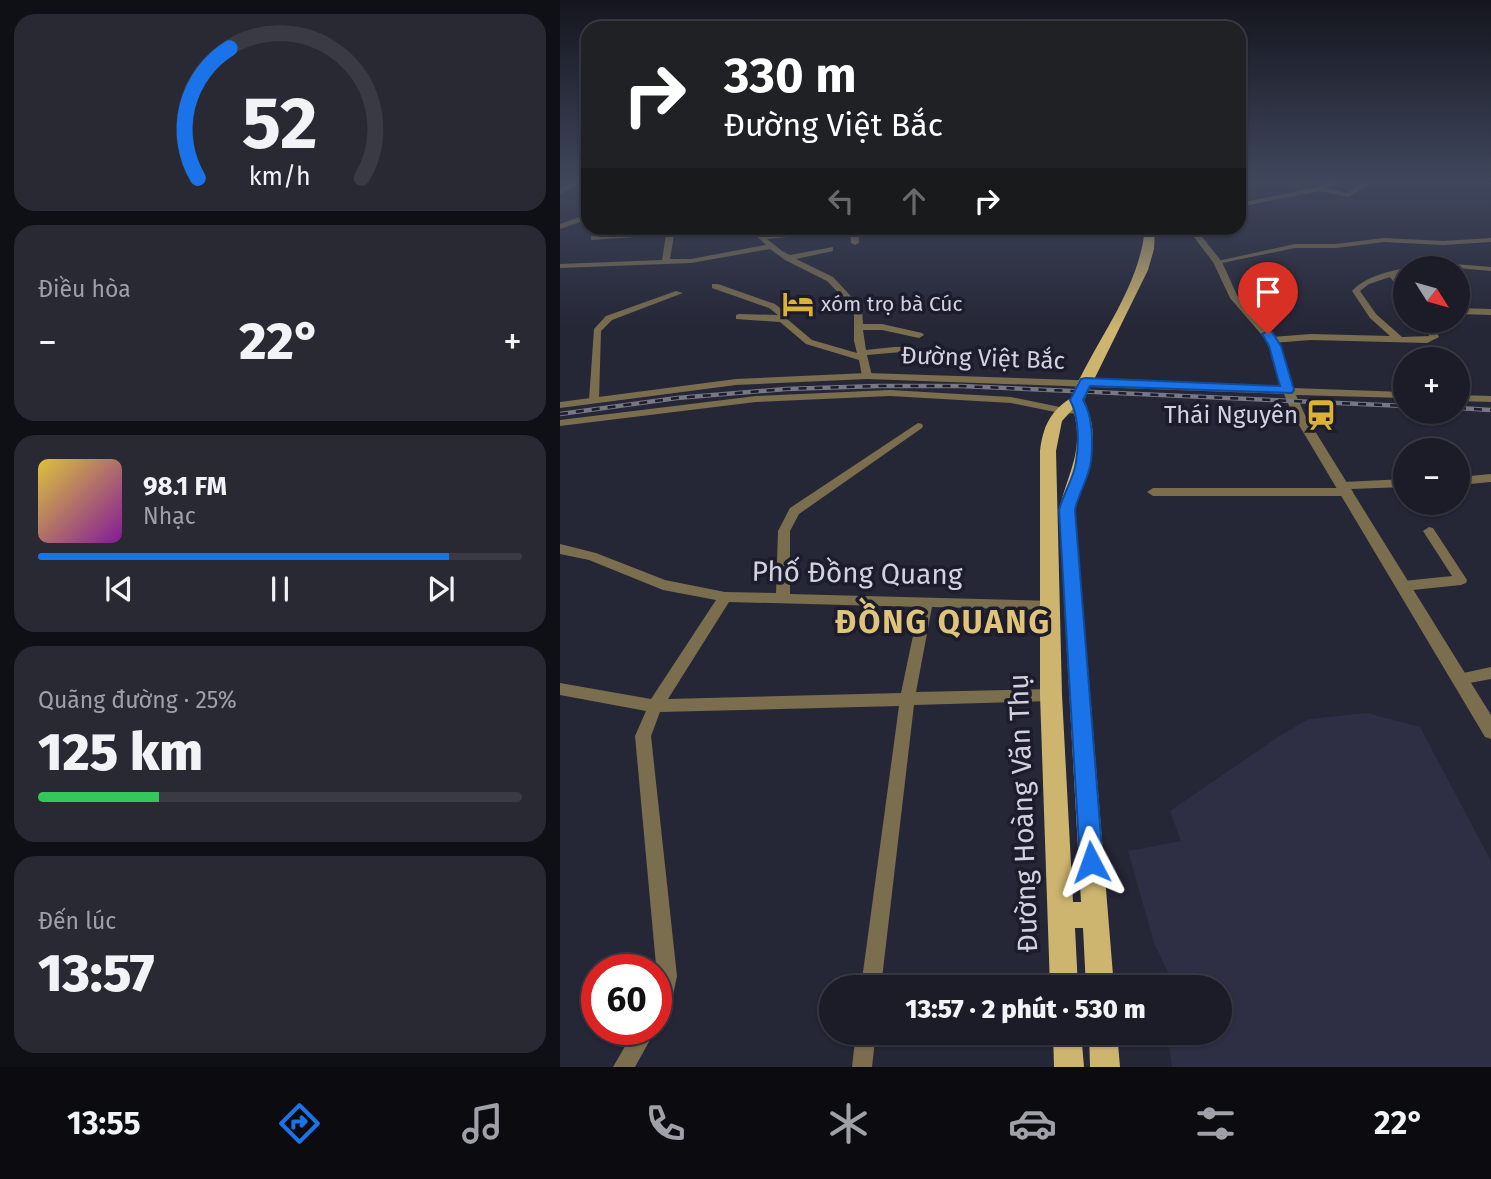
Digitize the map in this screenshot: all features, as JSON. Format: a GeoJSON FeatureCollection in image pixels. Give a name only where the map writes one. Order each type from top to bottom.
{"type":"FeatureCollection","features":[{"type":"Feature","properties":{"kind":"main road","name":"Đường Hoàng Văn Thụ"},"geometry":{"type":"LineString","coordinates":[[1063,975],[1051,695],[1048,451],[1050,434],[1077,399],[1137,280],[1149,235]]}},
{"type":"Feature","properties":{"kind":"main road"},"geometry":{"type":"LineString","coordinates":[[1077,399],[1084,463],[1070,493],[1067,510],[1099,975]]}},
{"type":"Feature","properties":{"kind":"main road"},"geometry":{"type":"LineString","coordinates":[[1060,916],[1095,914]]}},
{"type":"Feature","properties":{"kind":"main road"},"geometry":{"type":"LineString","coordinates":[[1068,1045],[1069,1067]]}},
{"type":"Feature","properties":{"kind":"main road"},"geometry":{"type":"LineString","coordinates":[[1104,1045],[1105,1067]]}},
{"type":"Feature","properties":{"kind":"street"},"geometry":{"type":"LineString","coordinates":[[594,238],[638,235]]}},
{"type":"Feature","properties":{"kind":"street"},"geometry":{"type":"LineString","coordinates":[[663,262],[666,261],[670,235]]}},
{"type":"Feature","properties":{"kind":"street"},"geometry":{"type":"LineString","coordinates":[[760,237],[783,235]]}},
{"type":"Feature","properties":{"kind":"street"},"geometry":{"type":"LineString","coordinates":[[855,235],[855,243]]}},
{"type":"Feature","properties":{"kind":"street"},"geometry":{"type":"LineString","coordinates":[[1196,235],[1217,262],[1233,296],[1272,340],[1287,390],[1299,415],[1491,730]]}},
{"type":"Feature","properties":{"kind":"street"},"geometry":{"type":"LineString","coordinates":[[760,237],[788,258],[830,279],[858,308],[862,356],[867,376]]}},
{"type":"Feature","properties":{"kind":"street"},"geometry":{"type":"LineString","coordinates":[[1217,262],[1295,246],[1336,247],[1384,240],[1443,243],[1491,240]]}},
{"type":"Feature","properties":{"kind":"street"},"geometry":{"type":"LineString","coordinates":[[560,266],[705,259],[770,247]]}},
{"type":"Feature","properties":{"kind":"street"},"geometry":{"type":"LineString","coordinates":[[788,258],[830,249]]}},
{"type":"Feature","properties":{"kind":"street"},"geometry":{"type":"LineString","coordinates":[[1470,267],[1491,269]]}},
{"type":"Feature","properties":{"kind":"street"},"geometry":{"type":"LineString","coordinates":[[1393,276],[1391,273],[1366,282],[1356,291],[1373,316],[1400,340]]}},
{"type":"Feature","properties":{"kind":"street"},"geometry":{"type":"LineString","coordinates":[[715,286],[772,306],[782,314],[782,319]]}},
{"type":"Feature","properties":{"kind":"street"},"geometry":{"type":"LineString","coordinates":[[594,400],[597,331],[606,321],[627,310],[679,292]]}},
{"type":"Feature","properties":{"kind":"street"},"geometry":{"type":"LineString","coordinates":[[1470,311],[1491,312]]}},
{"type":"Feature","properties":{"kind":"street"},"geometry":{"type":"LineString","coordinates":[[739,317],[782,319],[809,342],[862,356],[902,349],[930,354]]}},
{"type":"Feature","properties":{"kind":"street"},"geometry":{"type":"LineString","coordinates":[[860,327],[883,327],[919,335]]}},
{"type":"Feature","properties":{"kind":"street"},"geometry":{"type":"LineString","coordinates":[[1272,340],[1311,337],[1431,339],[1434,337],[1432,333]]}},
{"type":"Feature","properties":{"kind":"street","name":"Đường Việt Bắc"},"geometry":{"type":"LineString","coordinates":[[560,405],[736,382],[867,376],[1077,399],[1287,390],[1393,394]]}},
{"type":"Feature","properties":{"kind":"street"},"geometry":{"type":"LineString","coordinates":[[560,423],[756,399],[890,393],[1011,400],[1077,399]]}},
{"type":"Feature","properties":{"kind":"street"},"geometry":{"type":"LineString","coordinates":[[1470,398],[1491,399]]}},
{"type":"Feature","properties":{"kind":"street"},"geometry":{"type":"LineString","coordinates":[[783,599],[784,531],[794,511],[918,426]]}},
{"type":"Feature","properties":{"kind":"street"},"geometry":{"type":"LineString","coordinates":[[1470,480],[1491,478]]}},
{"type":"Feature","properties":{"kind":"street"},"geometry":{"type":"LineString","coordinates":[[1153,492],[1345,489],[1393,484]]}},
{"type":"Feature","properties":{"kind":"street"},"geometry":{"type":"LineString","coordinates":[[1404,586],[1461,580],[1429,531]]}},
{"type":"Feature","properties":{"kind":"street"},"geometry":{"type":"LineString","coordinates":[[560,549],[592,556],[663,585],[725,597]]}},
{"type":"Feature","properties":{"kind":"street","name":"Phố Đồng Quang"},"geometry":{"type":"LineString","coordinates":[[665,954],[643,736],[655,706],[725,597],[1049,605]]}},
{"type":"Feature","properties":{"kind":"street"},"geometry":{"type":"LineString","coordinates":[[873,975],[907,699],[926,603]]}},
{"type":"Feature","properties":{"kind":"street"},"geometry":{"type":"LineString","coordinates":[[1460,679],[1491,673]]}},
{"type":"Feature","properties":{"kind":"street"},"geometry":{"type":"LineString","coordinates":[[560,689],[655,706],[1051,695]]}},
{"type":"Feature","properties":{"kind":"street"},"geometry":{"type":"LineString","coordinates":[[623,1067],[636,1045]]}},
{"type":"Feature","properties":{"kind":"street"},"geometry":{"type":"LineString","coordinates":[[862,1067],[865,1045]]}},
{"type":"Feature","properties":{"kind":"shaded area"},"geometry":{"type":"Polygon","coordinates":[[[1367,713],[1420,727],[1491,861],[1491,1067],[1172,1067],[1169,1045],[1232,1045],[1232,975],[1169,975],[1154,943],[1128,851],[1181,841],[1170,811],[1281,735],[1309,719],[1367,713]]]}},
{"type":"Feature","properties":{"kind":"railway"},"geometry":{"type":"LineString","coordinates":[[560,414],[677,398],[786,389],[878,386],[960,386],[1393,405]]}},
{"type":"Feature","properties":{"kind":"railway"},"geometry":{"type":"LineString","coordinates":[[1470,409],[1491,410]]}},
{"type":"Feature","properties":{"kind":"place","name":"xóm trọ bà Cúc"},"geometry":{"type":"Point","coordinates":[798,304]}},
{"type":"Feature","properties":{"kind":"place","name":"Thái Nguyên"},"geometry":{"type":"Point","coordinates":[1321,415]}},
{"type":"Feature","properties":{"kind":"district","name":"ĐỒNG QUANG"},"geometry":{"type":"Point","coordinates":[943,622]}},
{"type":"Feature","properties":{"kind":"route"},"geometry":{"type":"LineString","coordinates":[[1091,862],[1067,510],[1070,493],[1084,463],[1083,411],[1077,400],[1086,382],[1287,390],[1275,346],[1268,334]]}}]}
